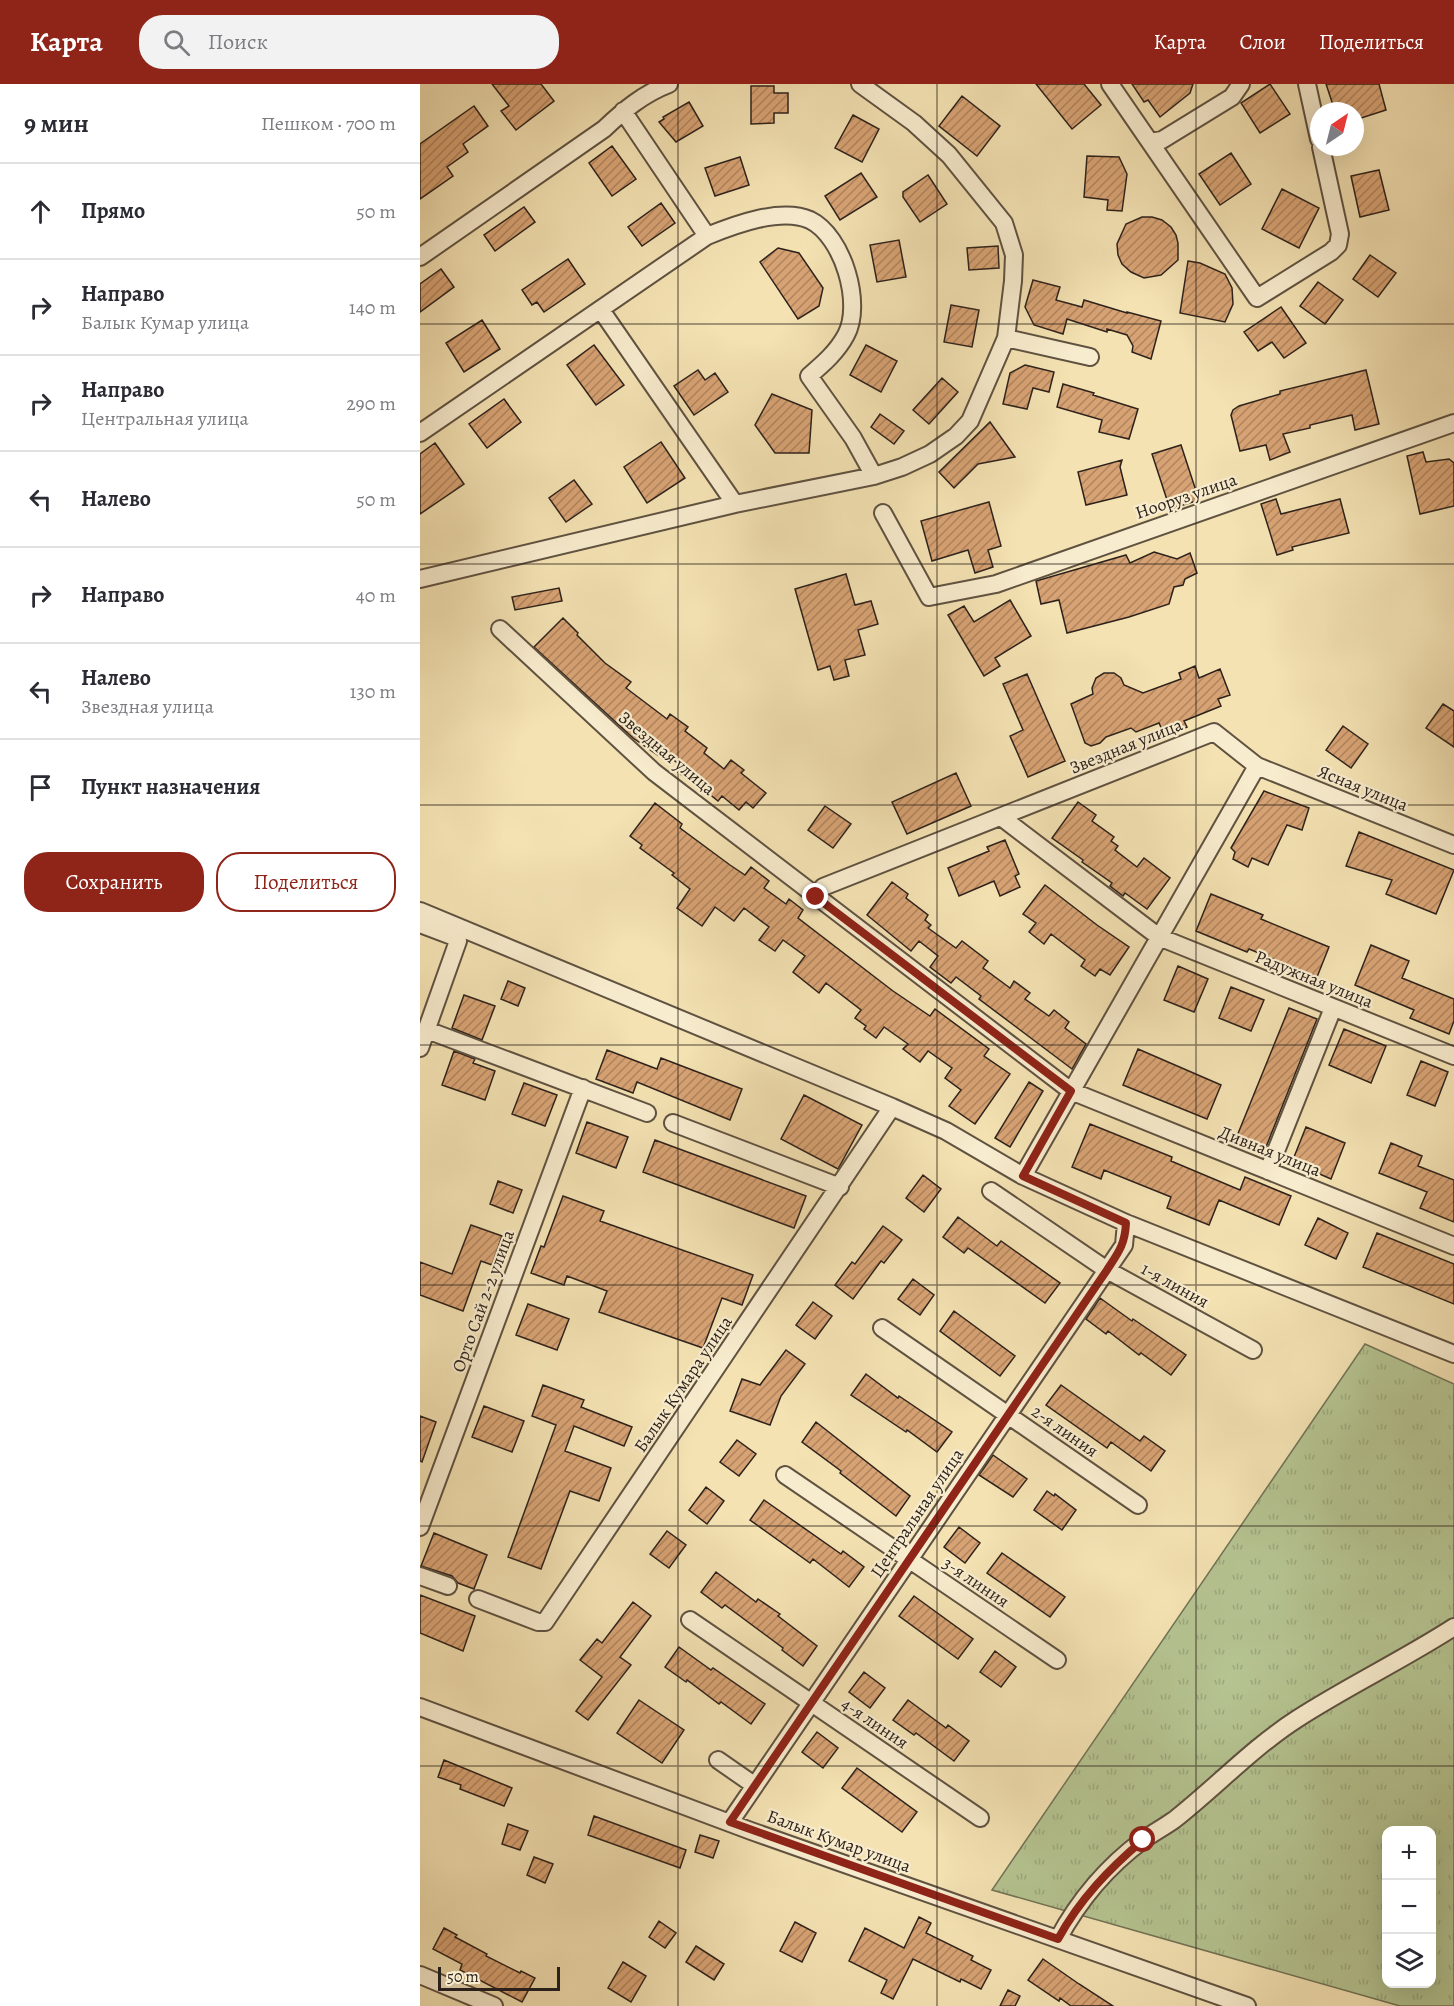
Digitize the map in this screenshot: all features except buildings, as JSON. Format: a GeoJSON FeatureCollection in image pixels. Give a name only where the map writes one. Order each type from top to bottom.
{"type":"FeatureCollection","features":[{"type":"Feature","properties":{"kind":"street"},"geometry":{"type":"LineString","coordinates":[[420,257],[604,129],[623,111],[649,92],[669,84]]}},
{"type":"Feature","properties":{"kind":"street"},"geometry":{"type":"LineString","coordinates":[[420,579],[735,504],[874,476],[930,454],[963,429],[978,406],[1006,338],[1014,255],[1004,223],[949,155],[888,102],[860,84]]}},
{"type":"Feature","properties":{"kind":"street"},"geometry":{"type":"LineString","coordinates":[[1110,84],[1257,298],[1331,252],[1338,244],[1340,234],[1323,156]]}},
{"type":"Feature","properties":{"kind":"street"},"geometry":{"type":"LineString","coordinates":[[1150,142],[1162,140],[1232,97],[1241,84]]}},
{"type":"Feature","properties":{"kind":"street"},"geometry":{"type":"LineString","coordinates":[[1307,84],[1311,102]]}},
{"type":"Feature","properties":{"kind":"street"},"geometry":{"type":"LineString","coordinates":[[623,111],[707,236]]}},
{"type":"Feature","properties":{"kind":"street"},"geometry":{"type":"LineString","coordinates":[[420,433],[707,236],[740,223],[792,216],[810,220],[823,230],[836,246],[851,287],[853,312],[847,334],[832,356],[809,376],[853,438],[874,476]]}},
{"type":"Feature","properties":{"kind":"street"},"geometry":{"type":"LineString","coordinates":[[601,310],[735,504]]}},
{"type":"Feature","properties":{"kind":"street"},"geometry":{"type":"LineString","coordinates":[[1006,338],[1090,357]]}},
{"type":"Feature","properties":{"kind":"street","name":"Нооруз улица"},"geometry":{"type":"LineString","coordinates":[[883,513],[929,597],[996,584],[1454,423]]}},
{"type":"Feature","properties":{"kind":"street","name":"Звездная улица"},"geometry":{"type":"LineString","coordinates":[[500,629],[654,772],[1071,1091]]}},
{"type":"Feature","properties":{"kind":"street","name":"Звездная улица"},"geometry":{"type":"LineString","coordinates":[[816,897],[823,887],[1214,732],[1257,766]]}},
{"type":"Feature","properties":{"kind":"street"},"geometry":{"type":"LineString","coordinates":[[1023,1176],[1257,766]]}},
{"type":"Feature","properties":{"kind":"street","name":"Ясная улица"},"geometry":{"type":"LineString","coordinates":[[1257,766],[1454,845]]}},
{"type":"Feature","properties":{"kind":"street"},"geometry":{"type":"LineString","coordinates":[[1001,817],[1159,937]]}},
{"type":"Feature","properties":{"kind":"street"},"geometry":{"type":"LineString","coordinates":[[420,911],[892,1107],[946,1131],[1023,1176],[1126,1223],[1454,1354]]}},
{"type":"Feature","properties":{"kind":"street"},"geometry":{"type":"LineString","coordinates":[[420,924],[457,938],[458,941],[420,1048]]}},
{"type":"Feature","properties":{"kind":"street","name":"Радужная улица"},"geometry":{"type":"LineString","coordinates":[[1159,937],[1454,1056]]}},
{"type":"Feature","properties":{"kind":"street"},"geometry":{"type":"LineString","coordinates":[[1268,1171],[1333,1008]]}},
{"type":"Feature","properties":{"kind":"street"},"geometry":{"type":"LineString","coordinates":[[427,1030],[647,1113]]}},
{"type":"Feature","properties":{"kind":"street","name":"Орто Сай 2-2 улица"},"geometry":{"type":"LineString","coordinates":[[420,1527],[583,1088]]}},
{"type":"Feature","properties":{"kind":"street","name":"Дивная улица"},"geometry":{"type":"LineString","coordinates":[[1071,1091],[1454,1246]]}},
{"type":"Feature","properties":{"kind":"street","name":"Балык Кумара улица"},"geometry":{"type":"LineString","coordinates":[[478,1599],[538,1623],[545,1622],[892,1107]]}},
{"type":"Feature","properties":{"kind":"street"},"geometry":{"type":"LineString","coordinates":[[672,1123],[840,1187]]}},
{"type":"Feature","properties":{"kind":"street","name":"1-я линия"},"geometry":{"type":"LineString","coordinates":[[991,1191],[1107,1270],[1253,1350]]}},
{"type":"Feature","properties":{"kind":"street","name":"Центральная улица"},"geometry":{"type":"LineString","coordinates":[[730,1822],[1124,1245],[1126,1223]]}},
{"type":"Feature","properties":{"kind":"street","name":"2-я линия"},"geometry":{"type":"LineString","coordinates":[[882,1328],[1138,1505]]}},
{"type":"Feature","properties":{"kind":"street","name":"3-я линия"},"geometry":{"type":"LineString","coordinates":[[785,1475],[1057,1660]]}},
{"type":"Feature","properties":{"kind":"street"},"geometry":{"type":"LineString","coordinates":[[420,1576],[448,1586]]}},
{"type":"Feature","properties":{"kind":"street","name":"4-я линия"},"geometry":{"type":"LineString","coordinates":[[690,1620],[980,1818]]}},
{"type":"Feature","properties":{"kind":"street"},"geometry":{"type":"LineString","coordinates":[[1058,1939],[1070,1918],[1105,1874],[1143,1840],[1173,1821],[1264,1742],[1328,1700],[1418,1651],[1454,1627]]}},
{"type":"Feature","properties":{"kind":"street","name":"Балык Кумар улица"},"geometry":{"type":"LineString","coordinates":[[420,1707],[730,1822],[1247,2006]]}},
{"type":"Feature","properties":{"kind":"street"},"geometry":{"type":"LineString","coordinates":[[718,1761],[754,1785]]}},
{"type":"Feature","properties":{"kind":"street"},"geometry":{"type":"LineString","coordinates":[[420,1975],[494,2006]]}},
{"type":"Feature","properties":{"kind":"green space"},"geometry":{"type":"Polygon","coordinates":[[[1365,1344],[1454,1384],[1454,2006],[1400,2006],[992,1890],[1365,1344]]]}},
{"type":"Feature","properties":{"kind":"route"},"geometry":{"type":"LineString","coordinates":[[816,897],[1071,1091],[1023,1176],[1126,1223],[1126,1233],[1124,1245],[730,1822],[1058,1939],[1086,1895],[1105,1874],[1143,1840]]}}]}
